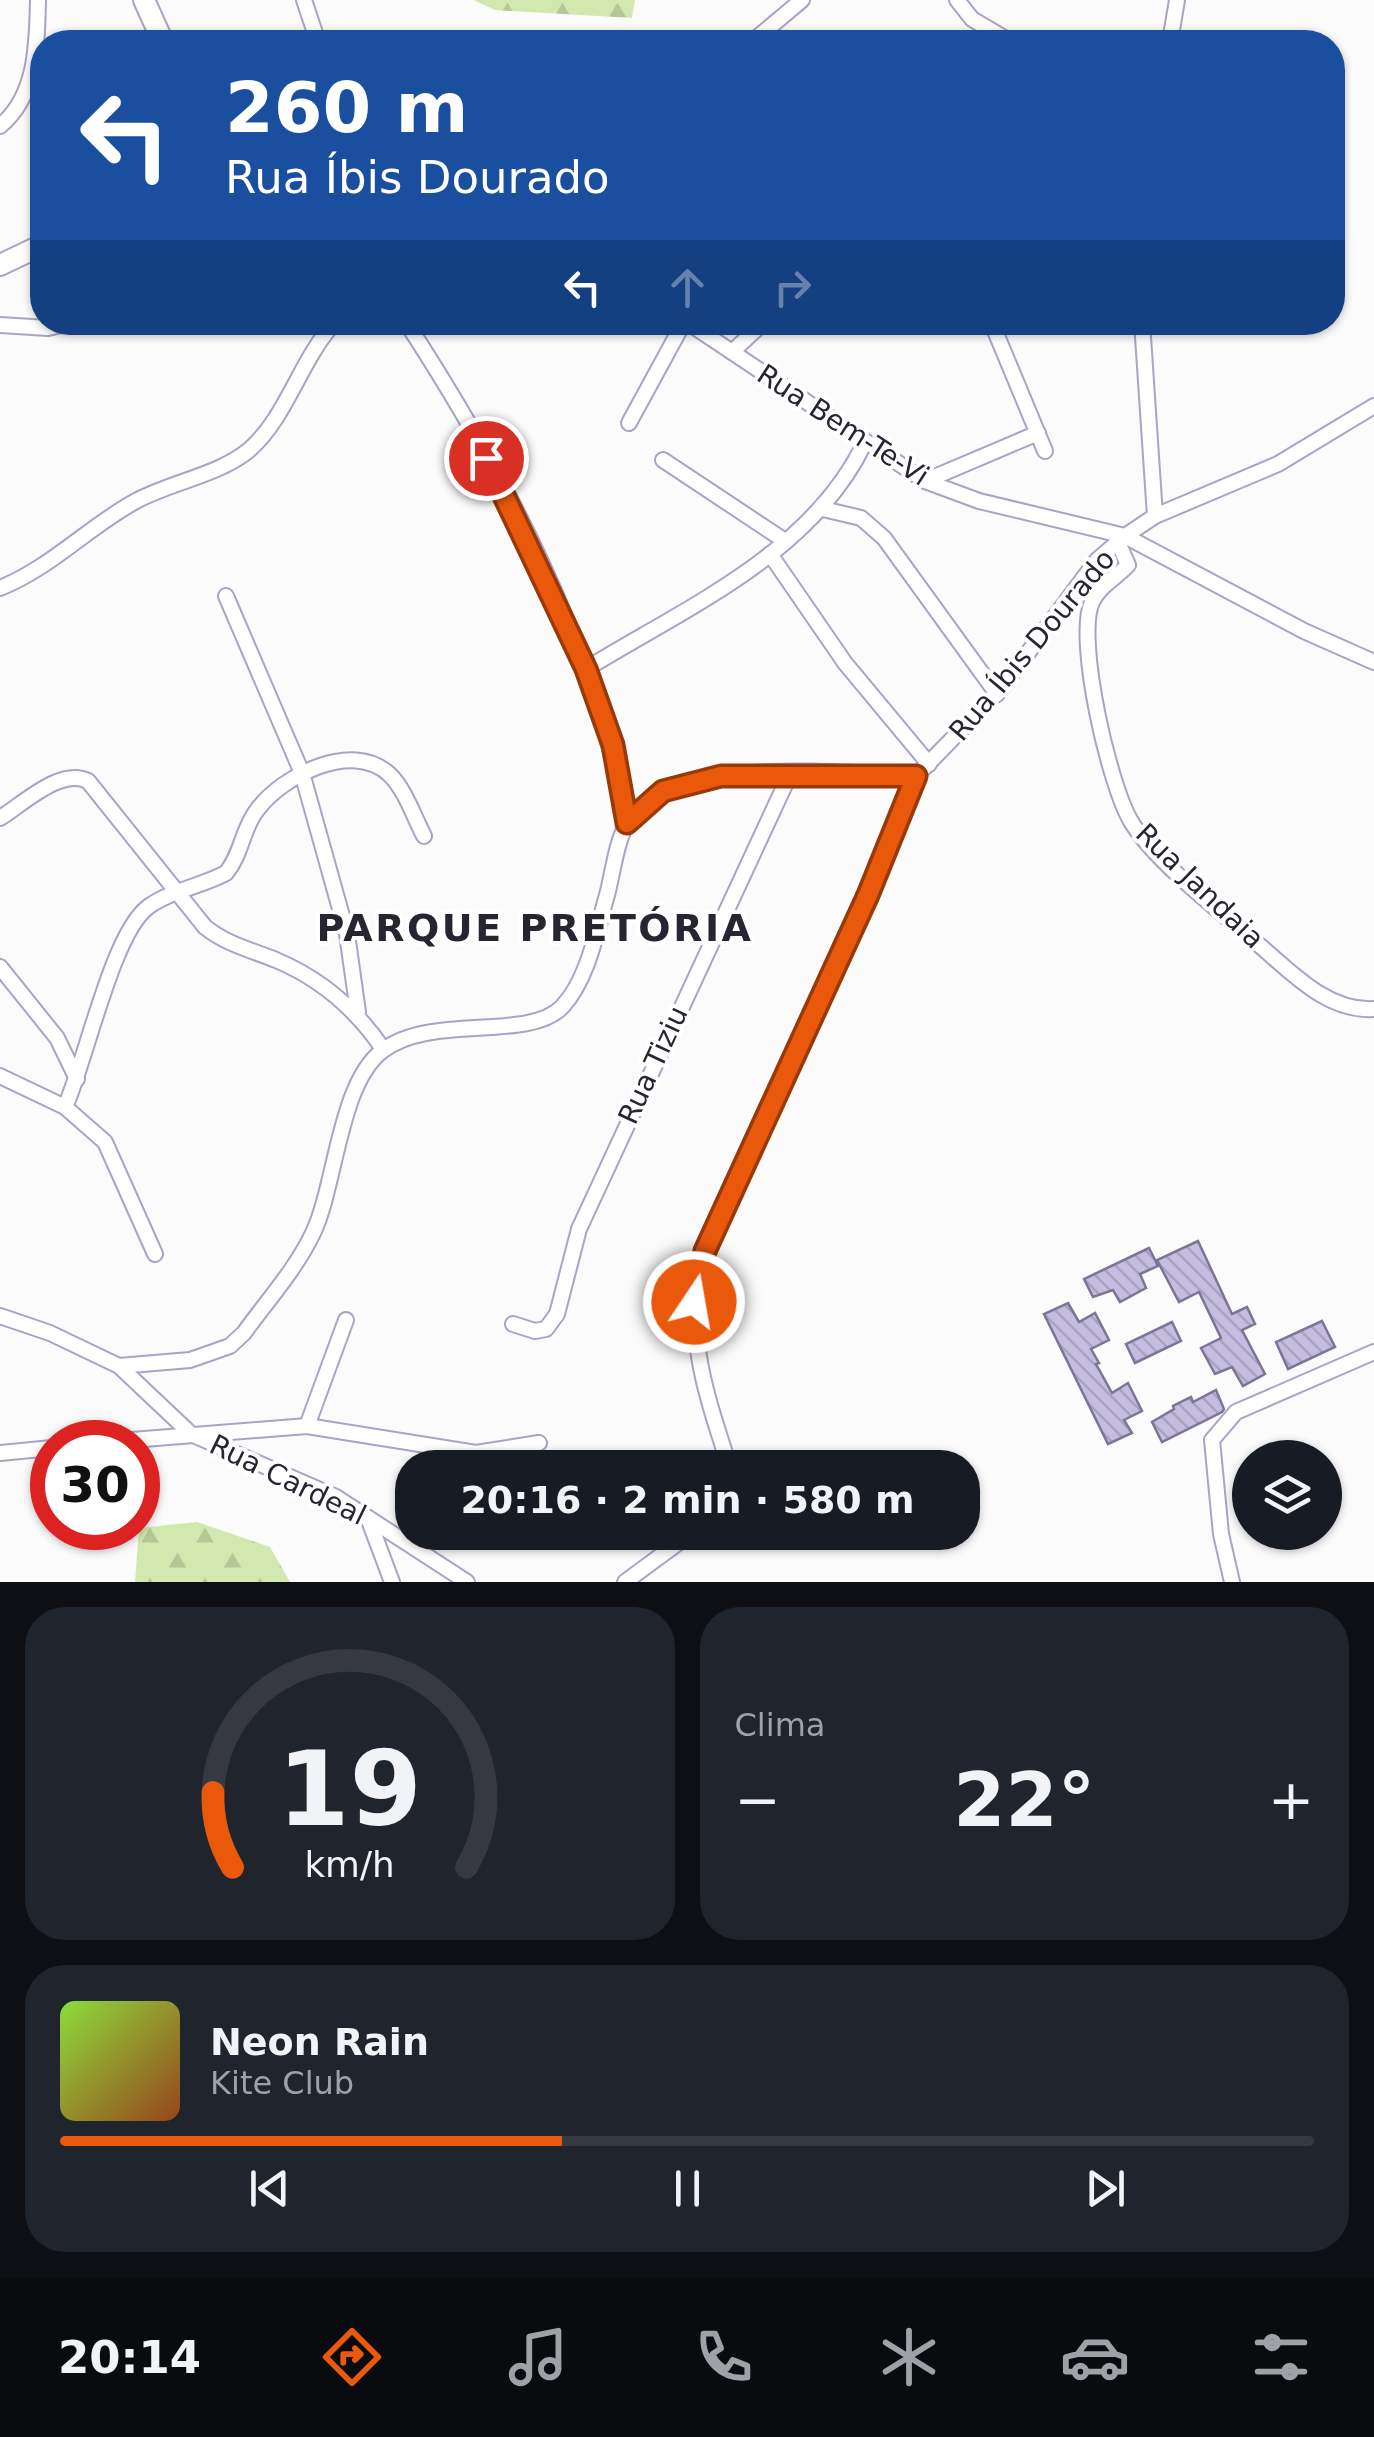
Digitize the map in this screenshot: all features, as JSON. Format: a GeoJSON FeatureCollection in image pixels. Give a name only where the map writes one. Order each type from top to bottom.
{"type":"FeatureCollection","features":[{"type":"Feature","properties":{"kind":"street"},"geometry":{"type":"LineString","coordinates":[[35,30],[38,0]]}},
{"type":"Feature","properties":{"kind":"street"},"geometry":{"type":"LineString","coordinates":[[144,0],[158,30]]}},
{"type":"Feature","properties":{"kind":"street"},"geometry":{"type":"LineString","coordinates":[[304,0],[314,30]]}},
{"type":"Feature","properties":{"kind":"street"},"geometry":{"type":"LineString","coordinates":[[766,30],[802,0]]}},
{"type":"Feature","properties":{"kind":"street"},"geometry":{"type":"LineString","coordinates":[[957,0],[972,19],[991,30]]}},
{"type":"Feature","properties":{"kind":"street"},"geometry":{"type":"LineString","coordinates":[[1172,30],[1177,0]]}},
{"type":"Feature","properties":{"kind":"street"},"geometry":{"type":"LineString","coordinates":[[0,126],[21,102],[30,80]]}},
{"type":"Feature","properties":{"kind":"street"},"geometry":{"type":"LineString","coordinates":[[0,264],[30,250]]}},
{"type":"Feature","properties":{"kind":"street"},"geometry":{"type":"LineString","coordinates":[[0,325],[30,327]]}},
{"type":"Feature","properties":{"kind":"street"},"geometry":{"type":"LineString","coordinates":[[0,588],[52,562],[132,503],[248,452],[266,432],[298,372],[325,335]]}},
{"type":"Feature","properties":{"kind":"street"},"geometry":{"type":"LineString","coordinates":[[0,1316],[118,1366],[190,1360],[230,1346],[244,1333],[313,1233],[358,1088],[383,1049],[426,1032],[533,1023],[563,1006],[592,946],[627,823],[613,745],[586,669],[471,428],[414,335]]}},
{"type":"Feature","properties":{"kind":"street"},"geometry":{"type":"LineString","coordinates":[[629,423],[678,335]]}},
{"type":"Feature","properties":{"kind":"street","name":"Rua Bem-Te-Vi"},"geometry":{"type":"LineString","coordinates":[[705,335],[925,481],[979,501],[1121,539],[1374,662]]}},
{"type":"Feature","properties":{"kind":"street"},"geometry":{"type":"LineString","coordinates":[[732,352],[750,335]]}},
{"type":"Feature","properties":{"kind":"street"},"geometry":{"type":"LineString","coordinates":[[997,335],[1046,452]]}},
{"type":"Feature","properties":{"kind":"street"},"geometry":{"type":"LineString","coordinates":[[1143,335],[1155,516]]}},
{"type":"Feature","properties":{"kind":"street","name":"Rua Íbis Dourado"},"geometry":{"type":"LineString","coordinates":[[916,776],[997,694],[1097,560],[1121,539],[1155,516],[1278,464],[1374,407]]}},
{"type":"Feature","properties":{"kind":"street"},"geometry":{"type":"LineString","coordinates":[[925,481],[1038,433]]}},
{"type":"Feature","properties":{"kind":"street"},"geometry":{"type":"LineString","coordinates":[[586,669],[770,554],[823,509],[843,484],[864,444]]}},
{"type":"Feature","properties":{"kind":"street"},"geometry":{"type":"LineString","coordinates":[[663,460],[785,541]]}},
{"type":"Feature","properties":{"kind":"street"},"geometry":{"type":"LineString","coordinates":[[823,509],[861,518],[884,538],[997,694]]}},
{"type":"Feature","properties":{"kind":"street","name":"Rua Jandaia"},"geometry":{"type":"LineString","coordinates":[[1121,539],[1128,564],[1092,602],[1085,633],[1108,752],[1132,825],[1233,922],[1321,996],[1347,1007],[1374,1009]]}},
{"type":"Feature","properties":{"kind":"street"},"geometry":{"type":"LineString","coordinates":[[770,554],[845,663],[929,764]]}},
{"type":"Feature","properties":{"kind":"street"},"geometry":{"type":"LineString","coordinates":[[226,596],[302,773],[346,934],[358,1012]]}},
{"type":"Feature","properties":{"kind":"street"},"geometry":{"type":"LineString","coordinates":[[65,1107],[78,1080],[128,932],[151,905],[226,873],[257,808],[302,773],[355,761],[380,769],[390,776],[424,836]]}},
{"type":"Feature","properties":{"kind":"street","name":"Rua Tiziu"},"geometry":{"type":"LineString","coordinates":[[513,1324],[535,1332],[546,1329],[557,1314],[579,1228],[790,774]]}},
{"type":"Feature","properties":{"kind":"street"},"geometry":{"type":"LineString","coordinates":[[0,818],[75,776],[88,781],[218,938],[291,967],[358,1012],[383,1049]]}},
{"type":"Feature","properties":{"kind":"street"},"geometry":{"type":"LineString","coordinates":[[627,823],[663,791],[721,776],[916,776],[868,895],[705,1251],[696,1281],[693,1334],[697,1366],[721,1450]]}},
{"type":"Feature","properties":{"kind":"street"},"geometry":{"type":"LineString","coordinates":[[0,967],[57,1038],[78,1080]]}},
{"type":"Feature","properties":{"kind":"street"},"geometry":{"type":"LineString","coordinates":[[0,1076],[65,1107],[105,1142],[155,1254]]}},
{"type":"Feature","properties":{"kind":"street"},"geometry":{"type":"LineString","coordinates":[[306,1426],[346,1320]]}},
{"type":"Feature","properties":{"kind":"street"},"geometry":{"type":"LineString","coordinates":[[1232,1582],[1221,1534],[1212,1440],[1236,1412],[1374,1352]]}},
{"type":"Feature","properties":{"kind":"street","name":"Rua Cardeal"},"geometry":{"type":"LineString","coordinates":[[118,1366],[190,1434],[322,1490],[468,1582]]}},
{"type":"Feature","properties":{"kind":"street"},"geometry":{"type":"LineString","coordinates":[[160,1437],[306,1426],[476,1453],[539,1444]]}},
{"type":"Feature","properties":{"kind":"street"},"geometry":{"type":"LineString","coordinates":[[0,1454],[30,1451]]}},
{"type":"Feature","properties":{"kind":"street"},"geometry":{"type":"LineString","coordinates":[[368,1517],[392,1582]]}},
{"type":"Feature","properties":{"kind":"street"},"geometry":{"type":"LineString","coordinates":[[625,1582],[668,1550]]}},
{"type":"Feature","properties":{"kind":"green space"},"geometry":{"type":"Polygon","coordinates":[[[474,0],[635,0],[632,18],[495,10],[474,0]]]}},
{"type":"Feature","properties":{"kind":"green space"},"geometry":{"type":"Polygon","coordinates":[[[197,1522],[270,1547],[290,1582],[135,1582],[137,1550],[160,1550],[160,1526],[197,1522]]]}},
{"type":"Feature","properties":{"kind":"building"},"geometry":{"type":"Polygon","coordinates":[[[1198,1241],[1232,1314],[1247,1307],[1255,1324],[1242,1330],[1265,1374],[1243,1386],[1232,1367],[1215,1374],[1201,1348],[1221,1338],[1199,1292],[1179,1302],[1157,1260],[1198,1241]]]}},
{"type":"Feature","properties":{"kind":"building"},"geometry":{"type":"Polygon","coordinates":[[[1149,1248],[1158,1266],[1140,1274],[1146,1288],[1120,1302],[1113,1290],[1093,1297],[1084,1279],[1149,1248]]]}},
{"type":"Feature","properties":{"kind":"building"},"geometry":{"type":"Polygon","coordinates":[[[1068,1303],[1079,1322],[1095,1313],[1109,1340],[1091,1349],[1099,1363],[1096,1364],[1112,1393],[1128,1383],[1142,1411],[1124,1420],[1132,1433],[1108,1444],[1044,1314],[1068,1303]]]}},
{"type":"Feature","properties":{"kind":"building"},"geometry":{"type":"Polygon","coordinates":[[[1322,1321],[1335,1347],[1288,1369],[1276,1342],[1322,1321]]]}},
{"type":"Feature","properties":{"kind":"building"},"geometry":{"type":"Polygon","coordinates":[[[1172,1322],[1181,1341],[1135,1363],[1126,1344],[1172,1322]]]}},
{"type":"Feature","properties":{"kind":"building"},"geometry":{"type":"Polygon","coordinates":[[[1216,1390],[1222,1412],[1162,1442],[1152,1422],[1191,1397],[1193,1402],[1216,1390]]]}},
{"type":"Feature","properties":{"kind":"district","name":"PARQUE PRETÓRIA"},"geometry":{"type":"Point","coordinates":[535,928]}},
{"type":"Feature","properties":{"kind":"route"},"geometry":{"type":"LineString","coordinates":[[486,458],[586,669],[613,745],[627,823],[663,791],[721,776],[916,776],[868,895],[705,1251],[694,1302]]}}]}
